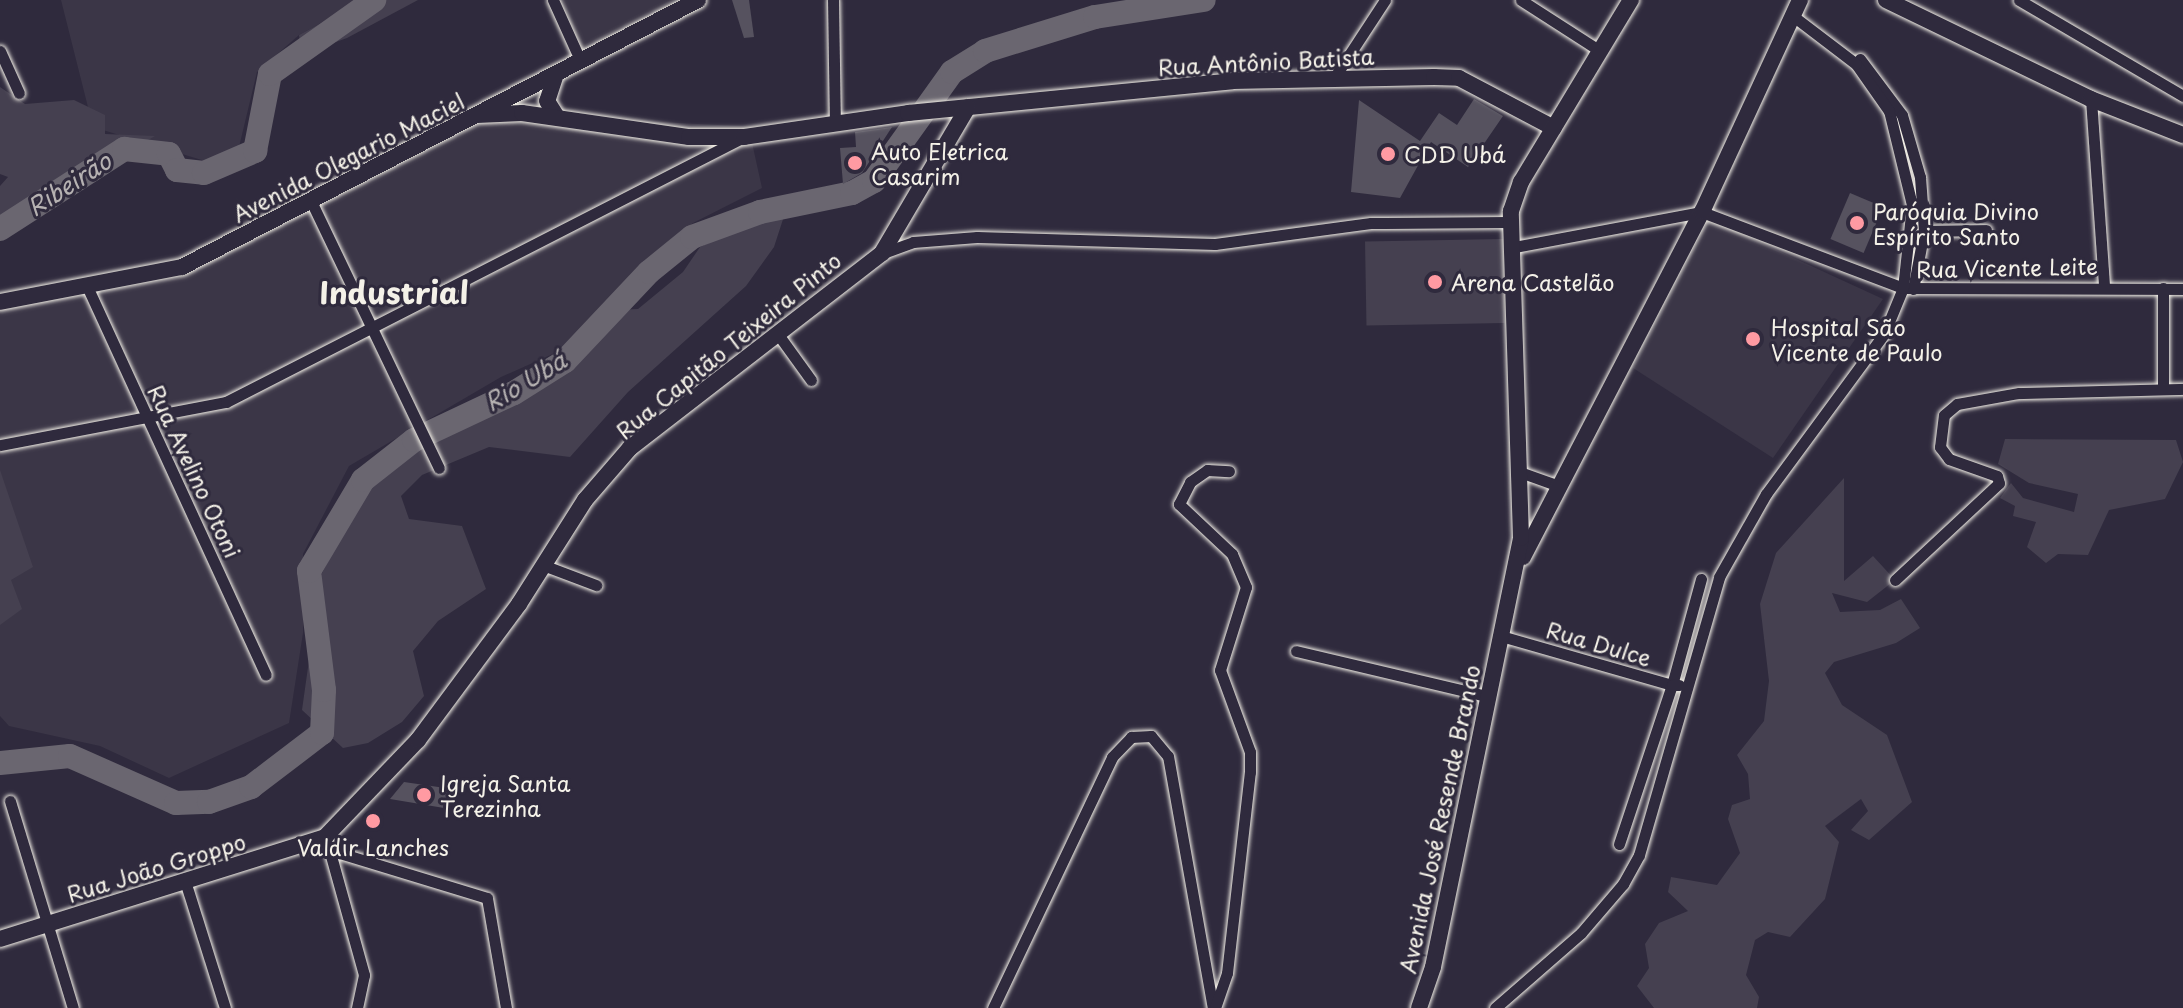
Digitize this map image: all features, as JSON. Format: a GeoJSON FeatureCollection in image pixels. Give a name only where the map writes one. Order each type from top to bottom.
{"type":"FeatureCollection","features":[{"type":"Feature","properties":{"kind":"main road","name":"Avenida Olegario Maciel"},"geometry":{"type":"LineString","coordinates":[[0,302],[182,267],[698,0]]}},
{"type":"Feature","properties":{"kind":"main road"},"geometry":{"type":"LineString","coordinates":[[1512,579],[1521,538],[1509,222],[1521,182],[1631,0]]}},
{"type":"Feature","properties":{"kind":"main road"},"geometry":{"type":"LineString","coordinates":[[1886,0],[2091,99],[2183,135]]}},
{"type":"Feature","properties":{"kind":"main road"},"geometry":{"type":"LineString","coordinates":[[1512,579],[1702,212],[1794,5]]}},
{"type":"Feature","properties":{"kind":"main road"},"geometry":{"type":"LineString","coordinates":[[556,74],[547,101],[557,117]]}},
{"type":"Feature","properties":{"kind":"main road","name":"Rua Antônio Batista"},"geometry":{"type":"LineString","coordinates":[[477,115],[557,117],[689,137],[744,137],[968,107],[1334,78],[1459,78],[1554,128]]}},
{"type":"Feature","properties":{"kind":"main road","name":"Rua Capitão Teixeira Pinto"},"geometry":{"type":"LineString","coordinates":[[327,844],[418,740],[543,565],[585,500],[630,448],[882,253],[968,107]]}},
{"type":"Feature","properties":{"kind":"main road","name":"Avenida José Resende Brando"},"geometry":{"type":"LineString","coordinates":[[1419,1008],[1512,579]]}},
{"type":"Feature","properties":{"kind":"main road","name":"Rua João Groppo"},"geometry":{"type":"LineString","coordinates":[[0,939],[185,881],[327,844]]}},
{"type":"Feature","properties":{"kind":"street"},"geometry":{"type":"LineString","coordinates":[[553,0],[581,62]]}},
{"type":"Feature","properties":{"kind":"street"},"geometry":{"type":"LineString","coordinates":[[833,0],[835,124]]}},
{"type":"Feature","properties":{"kind":"street"},"geometry":{"type":"LineString","coordinates":[[1334,78],[1385,0]]}},
{"type":"Feature","properties":{"kind":"street"},"geometry":{"type":"LineString","coordinates":[[1521,0],[1600,51]]}},
{"type":"Feature","properties":{"kind":"street"},"geometry":{"type":"LineString","coordinates":[[2019,0],[2183,96]]}},
{"type":"Feature","properties":{"kind":"street"},"geometry":{"type":"LineString","coordinates":[[1794,5],[1816,32],[1856,64],[1889,111],[1912,205],[1908,289]]}},
{"type":"Feature","properties":{"kind":"street"},"geometry":{"type":"LineString","coordinates":[[1619,844],[1719,577],[1743,532],[1884,334],[1908,289],[1924,231],[1920,177],[1902,115],[1855,54],[1816,32]]}},
{"type":"Feature","properties":{"kind":"street"},"geometry":{"type":"LineString","coordinates":[[0,51],[19,93]]}},
{"type":"Feature","properties":{"kind":"street"},"geometry":{"type":"LineString","coordinates":[[2091,99],[2104,286]]}},
{"type":"Feature","properties":{"kind":"street"},"geometry":{"type":"LineString","coordinates":[[689,137],[700,146],[694,163]]}},
{"type":"Feature","properties":{"kind":"street"},"geometry":{"type":"LineString","coordinates":[[0,445],[226,402],[744,137]]}},
{"type":"Feature","properties":{"kind":"street"},"geometry":{"type":"LineString","coordinates":[[311,201],[422,423],[439,468]]}},
{"type":"Feature","properties":{"kind":"street"},"geometry":{"type":"LineString","coordinates":[[1508,248],[1702,212]]}},
{"type":"Feature","properties":{"kind":"street","name":"Rua Vicente Leite"},"geometry":{"type":"LineString","coordinates":[[1702,212],[1908,289],[2104,286],[2183,289]]}},
{"type":"Feature","properties":{"kind":"street"},"geometry":{"type":"LineString","coordinates":[[882,253],[913,242],[977,237],[1215,244],[1371,223],[1509,222]]}},
{"type":"Feature","properties":{"kind":"street"},"geometry":{"type":"LineString","coordinates":[[1924,231],[1986,230]]}},
{"type":"Feature","properties":{"kind":"street","name":"Rua Avelino Otoni"},"geometry":{"type":"LineString","coordinates":[[86,284],[266,675]]}},
{"type":"Feature","properties":{"kind":"street"},"geometry":{"type":"LineString","coordinates":[[2163,288],[2163,388]]}},
{"type":"Feature","properties":{"kind":"street"},"geometry":{"type":"LineString","coordinates":[[777,333],[811,380]]}},
{"type":"Feature","properties":{"kind":"street"},"geometry":{"type":"LineString","coordinates":[[1895,580],[1999,483],[1997,476],[1949,459],[1940,447],[1944,415],[1957,404],[2019,393],[2183,389]]}},
{"type":"Feature","properties":{"kind":"street"},"geometry":{"type":"LineString","coordinates":[[1214,1008],[1227,973],[1250,772],[1250,752],[1220,670],[1246,587],[1232,554],[1179,504],[1190,482],[1207,470],[1229,471]]}},
{"type":"Feature","properties":{"kind":"street"},"geometry":{"type":"LineString","coordinates":[[1517,471],[1559,486]]}},
{"type":"Feature","properties":{"kind":"street"},"geometry":{"type":"LineString","coordinates":[[543,565],[596,585]]}},
{"type":"Feature","properties":{"kind":"street","name":"Rua Dulce"},"geometry":{"type":"LineString","coordinates":[[1500,638],[1678,685],[1701,579]]}},
{"type":"Feature","properties":{"kind":"street"},"geometry":{"type":"LineString","coordinates":[[1296,651],[1487,696]]}},
{"type":"Feature","properties":{"kind":"street"},"geometry":{"type":"LineString","coordinates":[[1495,1008],[1581,933],[1623,884],[1661,780],[1678,685]]}},
{"type":"Feature","properties":{"kind":"street"},"geometry":{"type":"LineString","coordinates":[[993,1008],[1112,757],[1131,737],[1151,736],[1168,756],[1214,1008]]}},
{"type":"Feature","properties":{"kind":"street"},"geometry":{"type":"LineString","coordinates":[[10,801],[73,1008]]}},
{"type":"Feature","properties":{"kind":"street"},"geometry":{"type":"LineString","coordinates":[[327,844],[364,975],[357,1008]]}},
{"type":"Feature","properties":{"kind":"street"},"geometry":{"type":"LineString","coordinates":[[327,844],[487,898],[506,1008]]}},
{"type":"Feature","properties":{"kind":"street"},"geometry":{"type":"LineString","coordinates":[[185,881],[225,1008]]}},
{"type":"Feature","properties":{"kind":"shaded area"},"geometry":{"type":"Polygon","coordinates":[[[61,0],[364,0],[299,35],[257,72],[239,147],[205,161],[93,127],[61,0]]]}},
{"type":"Feature","properties":{"kind":"shaded area"},"geometry":{"type":"Polygon","coordinates":[[[364,0],[418,0],[347,38],[308,52],[301,48],[299,35],[364,0]]]}},
{"type":"Feature","properties":{"kind":"shaded area"},"geometry":{"type":"Polygon","coordinates":[[[563,0],[675,0],[579,49],[563,0]]]}},
{"type":"Feature","properties":{"kind":"shaded area"},"geometry":{"type":"Polygon","coordinates":[[[0,87],[25,104],[74,100],[105,115],[105,134],[155,136],[0,226],[0,186],[8,177],[0,174],[0,87]]]}},
{"type":"Feature","properties":{"kind":"shaded area"},"geometry":{"type":"Polygon","coordinates":[[[557,117],[759,127],[751,138],[762,188],[693,223],[564,349],[501,377],[349,466],[303,554],[303,633],[289,723],[169,778],[100,746],[9,726],[0,716],[0,309],[179,278],[484,122],[557,117]]]}},
{"type":"Feature","properties":{"kind":"shaded area"},"geometry":{"type":"Polygon","coordinates":[[[787,207],[774,247],[746,286],[628,392],[570,457],[489,447],[422,475],[401,496],[409,519],[462,526],[486,589],[438,621],[413,651],[424,696],[402,722],[368,743],[343,748],[302,710],[321,575],[365,492],[415,451],[572,369],[616,310],[638,309],[683,272],[700,247],[787,207]]]}},
{"type":"Feature","properties":{"kind":"shaded area","name":"Hospital São Vicente de Paulo"},"geometry":{"type":"Polygon","coordinates":[[[1709,219],[1883,299],[1773,458],[1633,368],[1709,219]]]}},
{"type":"Feature","properties":{"kind":"shaded area","name":"Arena Castelão"},"geometry":{"type":"Polygon","coordinates":[[[1503,239],[1504,323],[1366,325],[1365,241],[1503,239]]]}},
{"type":"Feature","properties":{"kind":"shaded area"},"geometry":{"type":"Polygon","coordinates":[[[2005,439],[2176,440],[2183,462],[2165,499],[2109,510],[2088,555],[2058,554],[2046,563],[2027,547],[2036,522],[2013,516],[2015,506],[2000,498],[2011,483],[2023,498],[2074,512],[2078,494],[2029,483],[1998,464],[2005,439]]]}},
{"type":"Feature","properties":{"kind":"shaded area"},"geometry":{"type":"Polygon","coordinates":[[[0,470],[33,567],[11,580],[22,609],[0,625],[0,470]]]}},
{"type":"Feature","properties":{"kind":"shaded area"},"geometry":{"type":"Polygon","coordinates":[[[1844,478],[1844,581],[1873,556],[1895,580],[1867,602],[1832,593],[1840,612],[1880,610],[1901,599],[1920,628],[1896,643],[1834,662],[1825,673],[1842,705],[1887,735],[1912,802],[1869,840],[1851,830],[1868,811],[1861,799],[1825,826],[1839,842],[1825,899],[1790,937],[1768,932],[1755,940],[1746,975],[1759,997],[1757,1008],[1654,1008],[1637,986],[1649,968],[1645,944],[1659,923],[1688,911],[1668,892],[1671,877],[1717,885],[1740,853],[1728,819],[1732,805],[1750,799],[1748,774],[1737,755],[1764,721],[1769,681],[1760,604],[1776,553],[1844,478]]]}},
{"type":"Feature","properties":{"kind":"building"},"geometry":{"type":"Polygon","coordinates":[[[732,0],[749,0],[754,37],[744,38],[732,0]]]}},
{"type":"Feature","properties":{"kind":"building","name":"CDD Ubá"},"geometry":{"type":"Polygon","coordinates":[[[1474,99],[1503,116],[1468,167],[1431,142],[1400,198],[1351,192],[1359,100],[1420,141],[1439,113],[1457,125],[1474,99]]]}},
{"type":"Feature","properties":{"kind":"building","name":"Auto Eletrica Casarim"},"geometry":{"type":"Polygon","coordinates":[[[892,127],[862,173],[843,184],[840,148],[856,147],[855,132],[892,127]]]}},
{"type":"Feature","properties":{"kind":"building","name":"Paróquia Divino Espírito Santo"},"geometry":{"type":"Polygon","coordinates":[[[1850,193],[1883,207],[1864,253],[1830,239],[1850,193]]]}},
{"type":"Feature","properties":{"kind":"building","name":"Igreja Santa Terezinha"},"geometry":{"type":"Polygon","coordinates":[[[404,782],[459,790],[444,808],[390,799],[404,782]]]}},
{"type":"Feature","properties":{"kind":"waterway","name":"Ribeirão"},"geometry":{"type":"LineString","coordinates":[[0,229],[124,149],[169,154],[177,170],[204,173],[255,151],[270,74],[374,0]]}},
{"type":"Feature","properties":{"kind":"waterway","name":"Rio Ubá"},"geometry":{"type":"LineString","coordinates":[[0,763],[70,756],[176,803],[209,802],[251,787],[322,733],[324,690],[309,571],[363,480],[414,440],[514,393],[565,361],[649,272],[692,237],[760,212],[852,193],[874,181],[952,72],[985,51],[1095,17],[1204,0]]}},
{"type":"Feature","properties":{"kind":"place","name":"CDD Ubá"},"geometry":{"type":"Point","coordinates":[1388,154]}},
{"type":"Feature","properties":{"kind":"place","name":"Auto Eletrica Casarim"},"geometry":{"type":"Point","coordinates":[855,163]}},
{"type":"Feature","properties":{"kind":"place","name":"Paróquia Divino Espírito Santo"},"geometry":{"type":"Point","coordinates":[1857,223]}},
{"type":"Feature","properties":{"kind":"place","name":"Arena Castelão"},"geometry":{"type":"Point","coordinates":[1435,282]}},
{"type":"Feature","properties":{"kind":"place","name":"Hospital São Vicente de Paulo"},"geometry":{"type":"Point","coordinates":[1753,339]}},
{"type":"Feature","properties":{"kind":"place","name":"Igreja Santa Terezinha"},"geometry":{"type":"Point","coordinates":[424,795]}},
{"type":"Feature","properties":{"kind":"place","name":"Valdir Lanches"},"geometry":{"type":"Point","coordinates":[373,821]}},
{"type":"Feature","properties":{"kind":"district","name":"Industrial"},"geometry":{"type":"Point","coordinates":[394,292]}}]}
